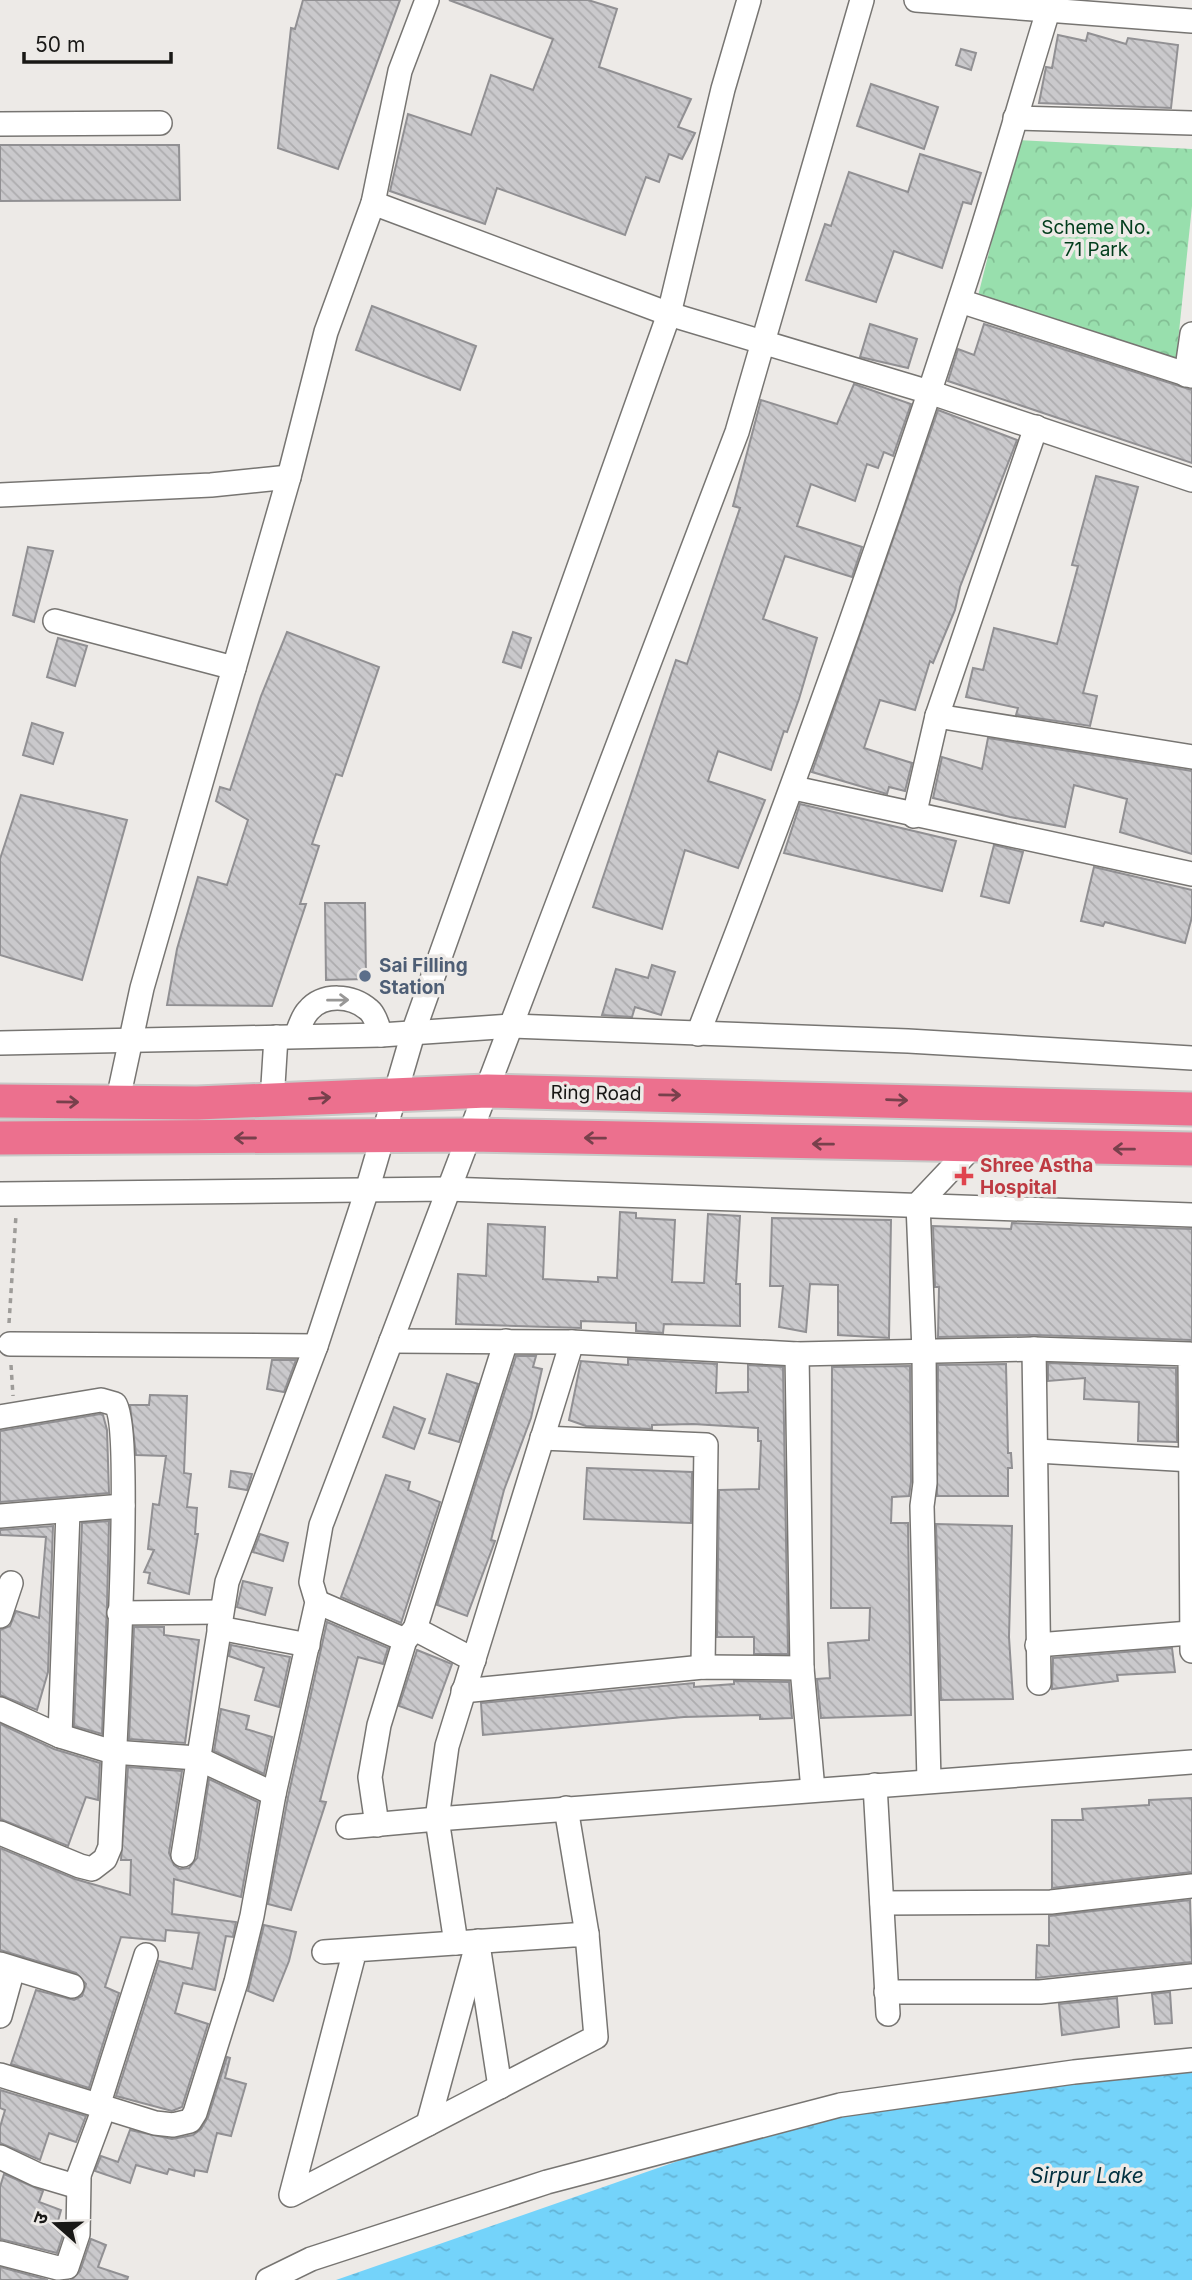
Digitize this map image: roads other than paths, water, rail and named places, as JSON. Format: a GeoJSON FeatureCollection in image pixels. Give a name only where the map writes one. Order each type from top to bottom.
{"type":"FeatureCollection","features":[{"type":"Feature","properties":{"kind":"highway","name":"Ring Road"},"geometry":{"type":"LineString","coordinates":[[0,1101],[117,1104],[272,1101],[394,1093],[487,1091],[1192,1109]]}},
{"type":"Feature","properties":{"kind":"highway"},"geometry":{"type":"LineString","coordinates":[[0,1138],[382,1138],[470,1135],[972,1147],[1192,1149]]}},
{"type":"Feature","properties":{"kind":"street"},"geometry":{"type":"LineString","coordinates":[[117,1104],[142,988],[289,477],[326,332],[373,204],[400,71],[427,0]]}},
{"type":"Feature","properties":{"kind":"street"},"geometry":{"type":"LineString","coordinates":[[183,1854],[227,1581],[316,1346],[368,1187],[414,1030],[669,314],[723,89],[749,0]]}},
{"type":"Feature","properties":{"kind":"street"},"geometry":{"type":"LineString","coordinates":[[0,2075],[58,2090],[101,2107],[173,2125],[190,2121],[195,2113],[236,1982],[252,1916],[274,1794],[317,1602],[310,1582],[321,1525],[737,432],[760,342],[862,0]]}},
{"type":"Feature","properties":{"kind":"street"},"geometry":{"type":"LineString","coordinates":[[916,0],[1192,21]]}},
{"type":"Feature","properties":{"kind":"street"},"geometry":{"type":"LineString","coordinates":[[698,1034],[794,788],[960,301],[1048,11]]}},
{"type":"Feature","properties":{"kind":"street"},"geometry":{"type":"LineString","coordinates":[[1015,118],[1192,123]]}},
{"type":"Feature","properties":{"kind":"street"},"geometry":{"type":"LineString","coordinates":[[0,124],[160,123]]}},
{"type":"Feature","properties":{"kind":"street"},"geometry":{"type":"LineString","coordinates":[[373,204],[669,314],[929,392],[1192,480]]}},
{"type":"Feature","properties":{"kind":"street"},"geometry":{"type":"LineString","coordinates":[[960,301],[1189,376],[1192,334]]}},
{"type":"Feature","properties":{"kind":"street"},"geometry":{"type":"LineString","coordinates":[[914,816],[937,716],[1036,427]]}},
{"type":"Feature","properties":{"kind":"street"},"geometry":{"type":"LineString","coordinates":[[0,495],[211,485],[289,477]]}},
{"type":"Feature","properties":{"kind":"street"},"geometry":{"type":"LineString","coordinates":[[55,621],[234,668]]}},
{"type":"Feature","properties":{"kind":"street"},"geometry":{"type":"LineString","coordinates":[[937,716],[1192,757]]}},
{"type":"Feature","properties":{"kind":"street"},"geometry":{"type":"LineString","coordinates":[[794,788],[1192,874]]}},
{"type":"Feature","properties":{"kind":"street"},"geometry":{"type":"LineString","coordinates":[[272,1101],[286,1037],[307,1011],[319,1002],[337,997],[355,1000],[371,1011],[382,1035]]}},
{"type":"Feature","properties":{"kind":"street"},"geometry":{"type":"LineString","coordinates":[[0,1043],[382,1035],[414,1030],[512,1026],[908,1041],[1192,1058]]}},
{"type":"Feature","properties":{"kind":"street"},"geometry":{"type":"LineString","coordinates":[[929,1781],[922,1506],[925,1483],[924,1351],[918,1204],[972,1147]]}},
{"type":"Feature","properties":{"kind":"street"},"geometry":{"type":"LineString","coordinates":[[9,1195],[368,1187],[1192,1215]]}},
{"type":"Feature","properties":{"kind":"street"},"geometry":{"type":"LineString","coordinates":[[391,1341],[572,1342],[797,1354],[1034,1349],[1190,1354],[1191,1642],[1037,1645]]}},
{"type":"Feature","properties":{"kind":"street"},"geometry":{"type":"LineString","coordinates":[[377,1825],[370,1777],[379,1725],[506,1341]]}},
{"type":"Feature","properties":{"kind":"street"},"geometry":{"type":"LineString","coordinates":[[500,2087],[437,1819],[447,1746],[572,1342]]}},
{"type":"Feature","properties":{"kind":"street"},"geometry":{"type":"LineString","coordinates":[[10,1344],[316,1346]]}},
{"type":"Feature","properties":{"kind":"street"},"geometry":{"type":"LineString","coordinates":[[1034,1349],[1039,1683]]}},
{"type":"Feature","properties":{"kind":"street"},"geometry":{"type":"LineString","coordinates":[[797,1354],[802,1668],[813,1790]]}},
{"type":"Feature","properties":{"kind":"street"},"geometry":{"type":"LineString","coordinates":[[0,1833],[92,1869],[99,1865],[110,1847],[123,1506],[120,1419],[115,1404],[101,1400],[7,1416]]}},
{"type":"Feature","properties":{"kind":"street"},"geometry":{"type":"LineString","coordinates":[[542,1438],[706,1445],[703,1667]]}},
{"type":"Feature","properties":{"kind":"street"},"geometry":{"type":"LineString","coordinates":[[1037,1451],[1192,1460]]}},
{"type":"Feature","properties":{"kind":"street"},"geometry":{"type":"LineString","coordinates":[[0,1516],[123,1506]]}},
{"type":"Feature","properties":{"kind":"street"},"geometry":{"type":"LineString","coordinates":[[60,1736],[68,1511]]}},
{"type":"Feature","properties":{"kind":"street"},"geometry":{"type":"LineString","coordinates":[[0,1616],[11,1583]]}},
{"type":"Feature","properties":{"kind":"street"},"geometry":{"type":"LineString","coordinates":[[317,1602],[410,1634],[474,1660]]}},
{"type":"Feature","properties":{"kind":"street"},"geometry":{"type":"LineString","coordinates":[[119,1613],[220,1620],[308,1645]]}},
{"type":"Feature","properties":{"kind":"street"},"geometry":{"type":"LineString","coordinates":[[463,1691],[703,1667],[802,1668]]}},
{"type":"Feature","properties":{"kind":"street"},"geometry":{"type":"LineString","coordinates":[[0,1709],[60,1736],[113,1752],[197,1758],[274,1794]]}},
{"type":"Feature","properties":{"kind":"street"},"geometry":{"type":"LineString","coordinates":[[348,1827],[566,1808],[1192,1762]]}},
{"type":"Feature","properties":{"kind":"street"},"geometry":{"type":"LineString","coordinates":[[875,1785],[887,2003],[1040,1992],[1192,1976]]}},
{"type":"Feature","properties":{"kind":"street"},"geometry":{"type":"LineString","coordinates":[[355,1950],[291,2195],[596,2037],[587,1934],[566,1808]]}},
{"type":"Feature","properties":{"kind":"street"},"geometry":{"type":"LineString","coordinates":[[881,1903],[1051,1902],[1192,1886]]}},
{"type":"Feature","properties":{"kind":"street"},"geometry":{"type":"LineString","coordinates":[[324,1952],[587,1934]]}},
{"type":"Feature","properties":{"kind":"street"},"geometry":{"type":"LineString","coordinates":[[428,2124],[467,1942]]}},
{"type":"Feature","properties":{"kind":"street"},"geometry":{"type":"LineString","coordinates":[[0,2252],[58,2268],[67,2267],[78,2234],[79,2179],[146,1955]]}},
{"type":"Feature","properties":{"kind":"street"},"geometry":{"type":"LineString","coordinates":[[0,2017],[6,1966],[72,1986]]}},
{"type":"Feature","properties":{"kind":"street"},"geometry":{"type":"LineString","coordinates":[[268,2280],[311,2259],[547,2182],[839,2105],[1074,2072],[1192,2060]]}},
{"type":"Feature","properties":{"kind":"street"},"geometry":{"type":"LineString","coordinates":[[0,2157],[72,2187],[79,2179]]}},
{"type":"Feature","properties":{"kind":"water","name":"Sirpur Lake"},"geometry":{"type":"Polygon","coordinates":[[[1192,2061],[1192,2280],[336,2280],[813,2114],[1192,2061]]]}},
{"type":"Feature","properties":{"kind":"place","name":"Sai Filling Station"},"geometry":{"type":"Point","coordinates":[365,976]}},
{"type":"Feature","properties":{"kind":"place","name":"Shree Astha Hospital"},"geometry":{"type":"Point","coordinates":[964,1176]}},
{"type":"Feature","properties":{"kind":"park label","name":"Scheme No. 71 Park"},"geometry":{"type":"Point","coordinates":[1096,238]}}]}
